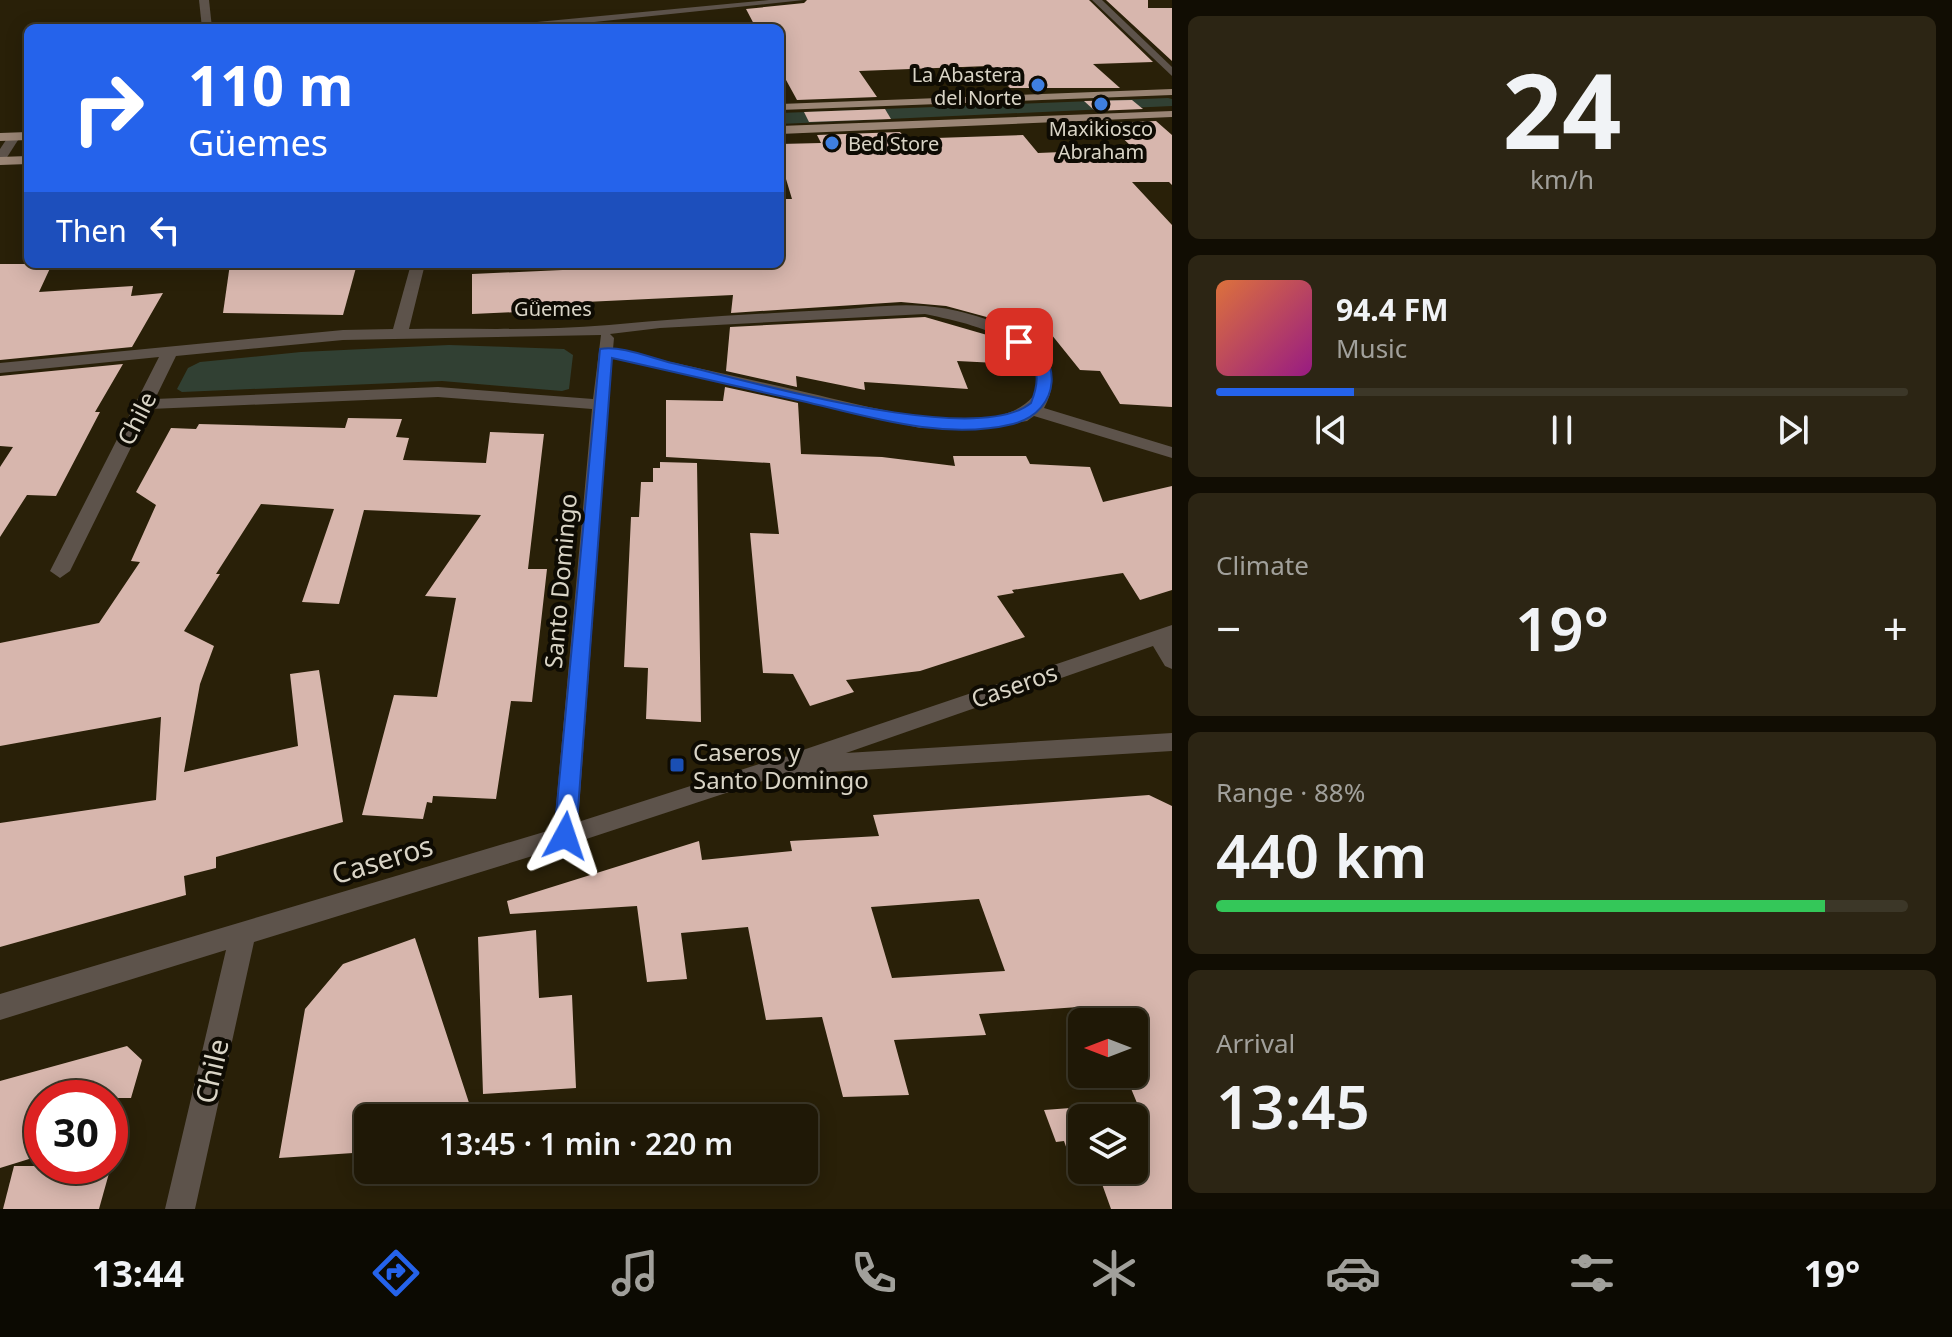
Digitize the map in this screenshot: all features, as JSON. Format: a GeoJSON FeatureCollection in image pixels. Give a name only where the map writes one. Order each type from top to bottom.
{"type":"FeatureCollection","features":[{"type":"Feature","properties":{"kind":"main road"},"geometry":{"type":"LineString","coordinates":[[784,107],[1172,92]]}},
{"type":"Feature","properties":{"kind":"main road"},"geometry":{"type":"LineString","coordinates":[[784,130],[1172,114]]}},
{"type":"Feature","properties":{"kind":"main road"},"geometry":{"type":"LineString","coordinates":[[0,160],[24,160]]}},
{"type":"Feature","properties":{"kind":"street"},"geometry":{"type":"LineString","coordinates":[[204,0],[207,24]]}},
{"type":"Feature","properties":{"kind":"street"},"geometry":{"type":"LineString","coordinates":[[548,24],[799,0]]}},
{"type":"Feature","properties":{"kind":"street"},"geometry":{"type":"LineString","coordinates":[[1097,0],[1172,73]]}},
{"type":"Feature","properties":{"kind":"street"},"geometry":{"type":"LineString","coordinates":[[0,160],[7,137]]}},
{"type":"Feature","properties":{"kind":"street"},"geometry":{"type":"LineString","coordinates":[[400,333],[417,268]]}},
{"type":"Feature","properties":{"kind":"street","name":"Güemes"},"geometry":{"type":"LineString","coordinates":[[0,368],[343,335],[607,330],[660,323],[925,310],[961,315],[1004,333],[1029,349],[1043,367],[1045,387],[1040,402],[1021,417],[997,423],[920,423],[605,352]]}},
{"type":"Feature","properties":{"kind":"street","name":"Santo Domingo"},"geometry":{"type":"LineString","coordinates":[[565,836],[607,330]]}},
{"type":"Feature","properties":{"kind":"street","name":"Chile"},"geometry":{"type":"LineString","coordinates":[[60,571],[170,352]]}},
{"type":"Feature","properties":{"kind":"street"},"geometry":{"type":"LineString","coordinates":[[143,404],[438,392],[600,405]]}},
{"type":"Feature","properties":{"kind":"street"},"geometry":{"type":"LineString","coordinates":[[1033,410],[1172,453]]}},
{"type":"Feature","properties":{"kind":"street"},"geometry":{"type":"LineString","coordinates":[[1165,634],[1172,661]]}},
{"type":"Feature","properties":{"kind":"street","name":"Caseros"},"geometry":{"type":"LineString","coordinates":[[0,1007],[565,836],[781,766],[1165,634]]}},
{"type":"Feature","properties":{"kind":"street","name":"Caseros"},"geometry":{"type":"LineString","coordinates":[[781,766],[1172,742]]}},
{"type":"Feature","properties":{"kind":"street","name":"Chile"},"geometry":{"type":"LineString","coordinates":[[180,1209],[243,932]]}},
{"type":"Feature","properties":{"kind":"green space"},"geometry":{"type":"Polygon","coordinates":[[[1172,99],[1172,106],[784,124],[784,113],[1172,99]]]}},
{"type":"Feature","properties":{"kind":"green space"},"geometry":{"type":"Polygon","coordinates":[[[449,345],[564,349],[573,355],[569,389],[562,391],[442,381],[182,392],[177,389],[188,368],[200,362],[301,352],[449,345]]]}},
{"type":"Feature","properties":{"kind":"building"},"geometry":{"type":"Polygon","coordinates":[[[807,0],[1089,0],[1153,62],[1093,64],[1120,88],[1010,88],[988,66],[859,71],[877,97],[797,100],[784,76],[784,24],[754,24],[746,9],[804,3],[807,0]]]}},
{"type":"Feature","properties":{"kind":"building"},"geometry":{"type":"Polygon","coordinates":[[[1106,0],[1148,0],[1148,8],[1172,8],[1172,61],[1106,0]]]}},
{"type":"Feature","properties":{"kind":"building"},"geometry":{"type":"Polygon","coordinates":[[[1132,100],[1143,109],[1095,111],[1084,101],[1132,100]]]}},
{"type":"Feature","properties":{"kind":"building"},"geometry":{"type":"Polygon","coordinates":[[[885,109],[891,119],[809,122],[804,112],[885,109]]]}},
{"type":"Feature","properties":{"kind":"building"},"geometry":{"type":"Polygon","coordinates":[[[1156,121],[1172,135],[1172,185],[1169,182],[1132,182],[1172,225],[1172,407],[1120,404],[1100,371],[1080,370],[1047,329],[1021,333],[994,319],[946,306],[901,302],[731,313],[733,295],[585,302],[586,309],[472,314],[472,274],[606,268],[784,268],[784,199],[792,199],[784,172],[784,144],[821,143],[817,135],[900,132],[906,139],[1023,135],[1038,153],[1134,149],[1107,123],[1156,121]]]}},
{"type":"Feature","properties":{"kind":"building"},"geometry":{"type":"Polygon","coordinates":[[[0,264],[50,268],[39,292],[133,286],[131,296],[163,293],[132,347],[0,360],[0,264]]]}},
{"type":"Feature","properties":{"kind":"building"},"geometry":{"type":"Polygon","coordinates":[[[229,268],[356,268],[343,315],[223,313],[229,268]]]}},
{"type":"Feature","properties":{"kind":"building"},"geometry":{"type":"Polygon","coordinates":[[[925,317],[994,337],[990,338],[997,363],[957,361],[968,389],[864,382],[865,390],[796,376],[797,387],[726,371],[730,327],[925,317]]]}},
{"type":"Feature","properties":{"kind":"building"},"geometry":{"type":"Polygon","coordinates":[[[123,364],[95,412],[100,412],[56,496],[27,495],[0,537],[0,467],[13,447],[0,446],[0,376],[123,364]]]}},
{"type":"Feature","properties":{"kind":"building"},"geometry":{"type":"Polygon","coordinates":[[[725,387],[798,403],[801,454],[882,457],[955,466],[953,456],[1026,456],[1030,464],[1090,467],[1103,502],[1172,486],[1172,590],[1140,600],[1123,573],[1012,590],[1014,593],[997,596],[1025,637],[920,671],[846,680],[854,692],[810,706],[793,674],[763,673],[750,533],[779,534],[770,463],[666,457],[666,400],[723,401],[725,387]]]}},
{"type":"Feature","properties":{"kind":"building"},"geometry":{"type":"Polygon","coordinates":[[[348,418],[402,419],[396,437],[409,438],[403,460],[486,463],[490,432],[544,434],[528,569],[547,569],[532,702],[511,701],[496,799],[433,796],[432,803],[427,802],[423,819],[362,815],[394,695],[437,697],[456,598],[425,596],[481,515],[364,510],[339,604],[302,602],[334,509],[261,504],[184,631],[214,646],[200,684],[184,772],[298,746],[290,674],[319,670],[343,822],[216,857],[216,868],[184,876],[186,895],[0,947],[0,823],[156,800],[161,717],[0,746],[0,643],[99,623],[140,562],[131,561],[156,505],[136,492],[171,428],[196,429],[199,424],[345,428],[348,418]]]}},
{"type":"Feature","properties":{"kind":"building"},"geometry":{"type":"Polygon","coordinates":[[[660,462],[697,463],[701,722],[646,719],[648,668],[624,667],[631,517],[639,517],[641,482],[653,482],[653,468],[660,468],[660,462]]]}},
{"type":"Feature","properties":{"kind":"building"},"geometry":{"type":"Polygon","coordinates":[[[1149,795],[1172,806],[1172,1209],[1111,1209],[1102,1184],[1148,1184],[1148,1104],[1124,1104],[1137,1103],[1131,1088],[1148,1088],[1148,1008],[1078,1007],[979,1014],[986,1035],[894,1040],[909,1095],[843,1097],[822,1017],[766,1020],[748,927],[681,933],[687,979],[647,982],[637,906],[510,914],[507,901],[699,841],[702,860],[792,851],[790,841],[879,836],[873,815],[1149,795]],[[979,899],[871,907],[892,978],[1005,971],[979,899]]]}},
{"type":"Feature","properties":{"kind":"building"},"geometry":{"type":"Polygon","coordinates":[[[536,930],[539,998],[572,995],[576,1088],[483,1094],[478,937],[536,930]]]}},
{"type":"Feature","properties":{"kind":"building"},"geometry":{"type":"Polygon","coordinates":[[[415,938],[469,1104],[354,1104],[354,1153],[279,1158],[305,1009],[343,964],[415,938]]]}},
{"type":"Feature","properties":{"kind":"building"},"geometry":{"type":"Polygon","coordinates":[[[127,1046],[142,1060],[131,1098],[128,1098],[128,1080],[24,1080],[24,1161],[0,1168],[0,1081],[127,1046]]]}},
{"type":"Feature","properties":{"kind":"building"},"geometry":{"type":"Polygon","coordinates":[[[1068,1108],[1068,1152],[1064,1141],[1056,1142],[1044,1110],[1068,1108]]]}},
{"type":"Feature","properties":{"kind":"building"},"geometry":{"type":"Polygon","coordinates":[[[14,1166],[24,1166],[24,1184],[106,1184],[99,1209],[3,1209],[14,1166]]]}},
{"type":"Feature","properties":{"kind":"place","name":"La Abastera del Norte"},"geometry":{"type":"Point","coordinates":[1038,85]}},
{"type":"Feature","properties":{"kind":"place","name":"Maxikiosco Abraham"},"geometry":{"type":"Point","coordinates":[1101,104]}},
{"type":"Feature","properties":{"kind":"place","name":"Bed Store"},"geometry":{"type":"Point","coordinates":[832,143]}},
{"type":"Feature","properties":{"kind":"place","name":"Caseros y Santo Domingo"},"geometry":{"type":"Point","coordinates":[677,765]}},
{"type":"Feature","properties":{"kind":"route"},"geometry":{"type":"LineString","coordinates":[[565,836],[605,352],[920,423],[963,425],[1010,420],[1026,415],[1038,405],[1045,387],[1043,367],[1039,359],[1019,342]]}}]}
